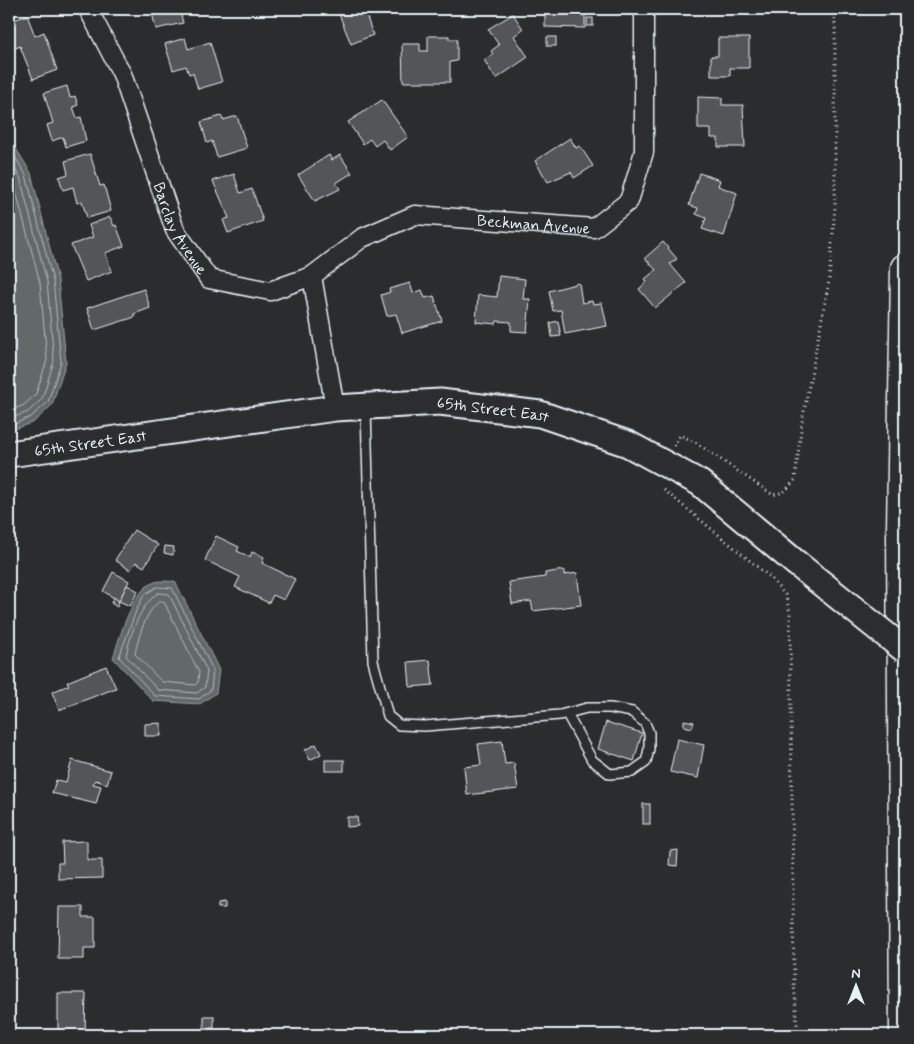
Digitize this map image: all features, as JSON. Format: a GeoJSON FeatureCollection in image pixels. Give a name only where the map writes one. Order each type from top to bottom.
{"type":"FeatureCollection","features":[{"type":"Feature","properties":{"kind":"highway"},"geometry":{"type":"LineString","coordinates":[[904,1035],[901,531],[905,268]]}},
{"type":"Feature","properties":{"kind":"street","name":"Barclay Avenue"},"geometry":{"type":"LineString","coordinates":[[88,9],[122,74],[175,230],[209,279],[270,291],[312,276]]}},
{"type":"Feature","properties":{"kind":"street","name":"Beckman Avenue"},"geometry":{"type":"LineString","coordinates":[[312,276],[362,238],[415,215],[594,228],[629,201],[644,152],[644,9]]}},
{"type":"Feature","properties":{"kind":"street"},"geometry":{"type":"LineString","coordinates":[[312,276],[335,408]]}},
{"type":"Feature","properties":{"kind":"street","name":"65th Street East"},"geometry":{"type":"LineString","coordinates":[[9,454],[335,408],[440,402],[540,414],[628,444],[700,483],[796,564],[905,650]]}},
{"type":"Feature","properties":{"kind":"lane"},"geometry":{"type":"LineString","coordinates":[[366,406],[372,661],[388,716],[399,725],[425,726],[567,714],[587,708],[610,708],[632,712],[645,723],[649,733],[649,750],[646,762],[632,772],[610,774],[592,760],[567,714]]}},
{"type":"Feature","properties":{"kind":"path"},"geometry":{"type":"LineString","coordinates":[[798,1035],[794,983],[790,612],[785,595],[771,578],[656,484],[680,435],[695,442],[772,495],[784,492],[795,480],[802,422],[829,282],[834,241],[835,9]]}},
{"type":"Feature","properties":{"kind":"water"},"geometry":{"type":"Polygon","coordinates":[[[9,137],[31,173],[58,280],[66,362],[52,405],[34,422],[9,431],[9,137]]]}},
{"type":"Feature","properties":{"kind":"water"},"geometry":{"type":"Polygon","coordinates":[[[175,581],[219,670],[216,693],[200,704],[153,701],[113,658],[128,615],[140,594],[147,586],[155,582],[175,581]]]}},
{"type":"Feature","properties":{"kind":"building"},"geometry":{"type":"Polygon","coordinates":[[[151,9],[188,10],[180,11],[183,23],[156,29],[151,9]]]}},
{"type":"Feature","properties":{"kind":"building"},"geometry":{"type":"Polygon","coordinates":[[[337,9],[364,9],[373,35],[351,44],[337,9]]]}},
{"type":"Feature","properties":{"kind":"building"},"geometry":{"type":"Polygon","coordinates":[[[545,9],[585,9],[585,28],[545,27],[545,9]]]}},
{"type":"Feature","properties":{"kind":"building"},"geometry":{"type":"Polygon","coordinates":[[[513,14],[523,29],[514,36],[528,57],[496,79],[484,60],[493,54],[491,51],[499,45],[488,29],[513,14]]]}},
{"type":"Feature","properties":{"kind":"building"},"geometry":{"type":"Polygon","coordinates":[[[27,15],[35,36],[44,32],[57,70],[33,79],[20,46],[16,48],[9,31],[9,22],[27,15]]]}},
{"type":"Feature","properties":{"kind":"building"},"geometry":{"type":"Polygon","coordinates":[[[587,18],[593,18],[593,26],[587,26],[587,18]]]}},
{"type":"Feature","properties":{"kind":"building"},"geometry":{"type":"Polygon","coordinates":[[[428,36],[449,36],[449,39],[457,39],[457,61],[450,62],[450,82],[403,82],[402,44],[420,44],[420,51],[428,51],[428,36]]]}},
{"type":"Feature","properties":{"kind":"building"},"geometry":{"type":"Polygon","coordinates":[[[547,37],[556,37],[556,46],[547,46],[547,37]]]}},
{"type":"Feature","properties":{"kind":"building"},"geometry":{"type":"Polygon","coordinates":[[[185,38],[188,49],[210,42],[222,82],[198,89],[193,73],[189,74],[186,66],[173,70],[165,44],[185,38]]]}},
{"type":"Feature","properties":{"kind":"building"},"geometry":{"type":"Polygon","coordinates":[[[718,38],[749,38],[749,68],[730,68],[730,76],[711,76],[711,56],[718,56],[718,38]]]}},
{"type":"Feature","properties":{"kind":"building"},"geometry":{"type":"Polygon","coordinates":[[[67,86],[70,98],[75,96],[78,105],[73,107],[77,118],[81,117],[86,141],[66,147],[63,137],[52,141],[47,125],[53,123],[44,93],[67,86]]]}},
{"type":"Feature","properties":{"kind":"building"},"geometry":{"type":"Polygon","coordinates":[[[698,97],[722,98],[722,105],[743,105],[745,147],[718,147],[718,138],[711,138],[711,129],[698,129],[698,97]]]}},
{"type":"Feature","properties":{"kind":"building"},"geometry":{"type":"Polygon","coordinates":[[[382,100],[408,137],[390,150],[383,140],[375,146],[370,139],[363,144],[348,122],[382,100]]]}},
{"type":"Feature","properties":{"kind":"building"},"geometry":{"type":"Polygon","coordinates":[[[221,116],[223,120],[237,116],[247,148],[217,157],[212,141],[207,143],[201,122],[221,116]]]}},
{"type":"Feature","properties":{"kind":"building"},"geometry":{"type":"Polygon","coordinates":[[[570,138],[576,148],[580,146],[593,166],[574,178],[571,172],[548,182],[535,161],[570,138]]]}},
{"type":"Feature","properties":{"kind":"building"},"geometry":{"type":"Polygon","coordinates":[[[90,154],[100,186],[104,185],[111,211],[87,218],[82,201],[77,203],[73,187],[63,190],[59,177],[68,174],[65,161],[90,154]]]}},
{"type":"Feature","properties":{"kind":"building"},"geometry":{"type":"Polygon","coordinates":[[[329,155],[332,160],[340,155],[352,173],[336,183],[340,189],[315,201],[298,175],[329,155]]]}},
{"type":"Feature","properties":{"kind":"building"},"geometry":{"type":"Polygon","coordinates":[[[699,173],[720,180],[718,186],[737,193],[724,236],[702,229],[706,218],[696,214],[698,208],[689,205],[699,173]]]}},
{"type":"Feature","properties":{"kind":"building"},"geometry":{"type":"Polygon","coordinates":[[[234,174],[240,193],[252,189],[263,221],[228,233],[223,220],[229,218],[213,181],[234,174]]]}},
{"type":"Feature","properties":{"kind":"building"},"geometry":{"type":"Polygon","coordinates":[[[110,217],[114,226],[116,225],[124,246],[105,253],[112,271],[86,281],[71,245],[93,237],[89,225],[110,217]]]}},
{"type":"Feature","properties":{"kind":"building"},"geometry":{"type":"Polygon","coordinates":[[[663,242],[677,259],[670,264],[686,283],[655,308],[639,289],[647,282],[645,279],[656,270],[645,258],[663,242]]]}},
{"type":"Feature","properties":{"kind":"building"},"geometry":{"type":"Polygon","coordinates":[[[499,276],[525,279],[523,299],[530,299],[527,332],[511,331],[511,322],[497,321],[496,324],[476,322],[478,295],[497,297],[499,276]]]}},
{"type":"Feature","properties":{"kind":"building"},"geometry":{"type":"Polygon","coordinates":[[[410,283],[413,293],[422,290],[425,298],[434,296],[442,321],[402,333],[396,314],[387,316],[381,295],[390,292],[389,289],[410,283]]]}},
{"type":"Feature","properties":{"kind":"building"},"geometry":{"type":"Polygon","coordinates":[[[579,283],[582,303],[592,301],[593,304],[602,303],[607,326],[565,334],[561,310],[553,311],[549,291],[579,283]]]}},
{"type":"Feature","properties":{"kind":"building"},"geometry":{"type":"Polygon","coordinates":[[[144,289],[150,308],[134,314],[135,317],[94,330],[87,308],[144,289]]]}},
{"type":"Feature","properties":{"kind":"building"},"geometry":{"type":"Polygon","coordinates":[[[558,321],[561,336],[552,337],[550,323],[558,321]]]}},
{"type":"Feature","properties":{"kind":"building"},"geometry":{"type":"Polygon","coordinates":[[[134,530],[158,545],[144,567],[136,562],[130,570],[115,560],[134,530]]]}},
{"type":"Feature","properties":{"kind":"building"},"geometry":{"type":"Polygon","coordinates":[[[216,536],[239,547],[237,551],[250,557],[252,552],[264,557],[262,563],[295,579],[284,600],[273,595],[269,603],[235,587],[240,577],[205,560],[216,536]]]}},
{"type":"Feature","properties":{"kind":"building"},"geometry":{"type":"Polygon","coordinates":[[[165,546],[174,547],[173,555],[164,553],[165,546]]]}},
{"type":"Feature","properties":{"kind":"building"},"geometry":{"type":"Polygon","coordinates":[[[564,570],[564,575],[577,573],[581,605],[533,611],[531,601],[512,604],[509,582],[545,577],[545,573],[564,570]]]}},
{"type":"Feature","properties":{"kind":"building"},"geometry":{"type":"Polygon","coordinates":[[[113,572],[129,581],[119,601],[103,591],[113,572]]]}},
{"type":"Feature","properties":{"kind":"building"},"geometry":{"type":"Polygon","coordinates":[[[127,585],[138,591],[130,606],[119,601],[127,585]]]}},
{"type":"Feature","properties":{"kind":"building"},"geometry":{"type":"Polygon","coordinates":[[[114,597],[119,601],[117,607],[111,603],[114,597]]]}},
{"type":"Feature","properties":{"kind":"building"},"geometry":{"type":"Polygon","coordinates":[[[430,660],[433,685],[410,687],[408,662],[430,660]]]}},
{"type":"Feature","properties":{"kind":"building"},"geometry":{"type":"Polygon","coordinates":[[[106,666],[116,688],[59,710],[52,692],[69,685],[67,682],[106,666]]]}},
{"type":"Feature","properties":{"kind":"building"},"geometry":{"type":"Polygon","coordinates":[[[684,720],[694,722],[692,728],[684,726],[684,720]]]}},
{"type":"Feature","properties":{"kind":"building"},"geometry":{"type":"Polygon","coordinates":[[[606,722],[642,733],[634,761],[598,749],[606,722]]]}},
{"type":"Feature","properties":{"kind":"building"},"geometry":{"type":"Polygon","coordinates":[[[161,723],[161,736],[145,736],[145,724],[161,723]]]}},
{"type":"Feature","properties":{"kind":"building"},"geometry":{"type":"Polygon","coordinates":[[[677,739],[704,745],[698,778],[670,772],[677,739]]]}},
{"type":"Feature","properties":{"kind":"building"},"geometry":{"type":"Polygon","coordinates":[[[502,741],[505,764],[514,763],[518,789],[467,795],[464,767],[481,765],[478,744],[502,741]]]}},
{"type":"Feature","properties":{"kind":"building"},"geometry":{"type":"Polygon","coordinates":[[[316,744],[321,754],[310,760],[305,750],[316,744]]]}},
{"type":"Feature","properties":{"kind":"building"},"geometry":{"type":"Polygon","coordinates":[[[72,760],[111,771],[107,784],[95,780],[93,784],[101,786],[96,804],[52,793],[56,780],[66,782],[72,760]]]}},
{"type":"Feature","properties":{"kind":"building"},"geometry":{"type":"Polygon","coordinates":[[[325,760],[344,760],[344,771],[325,771],[325,760]]]}},
{"type":"Feature","properties":{"kind":"building"},"geometry":{"type":"Polygon","coordinates":[[[643,804],[650,804],[650,824],[643,824],[643,804]]]}},
{"type":"Feature","properties":{"kind":"building"},"geometry":{"type":"Polygon","coordinates":[[[347,817],[357,817],[358,826],[347,827],[347,817]]]}},
{"type":"Feature","properties":{"kind":"building"},"geometry":{"type":"Polygon","coordinates":[[[87,841],[87,860],[102,860],[102,878],[58,879],[58,863],[63,863],[62,842],[87,841]]]}},
{"type":"Feature","properties":{"kind":"building"},"geometry":{"type":"Polygon","coordinates":[[[678,850],[677,866],[669,865],[670,851],[678,850]]]}},
{"type":"Feature","properties":{"kind":"building"},"geometry":{"type":"Polygon","coordinates":[[[225,902],[225,908],[218,908],[218,903],[225,902]]]}},
{"type":"Feature","properties":{"kind":"building"},"geometry":{"type":"Polygon","coordinates":[[[59,907],[83,907],[83,917],[95,917],[95,948],[84,948],[84,959],[58,959],[59,907]]]}},
{"type":"Feature","properties":{"kind":"building"},"geometry":{"type":"Polygon","coordinates":[[[58,993],[86,993],[85,1033],[58,1033],[58,993]]]}},
{"type":"Feature","properties":{"kind":"building"},"geometry":{"type":"Polygon","coordinates":[[[204,1016],[214,1016],[214,1028],[204,1028],[204,1016]]]}}]}
